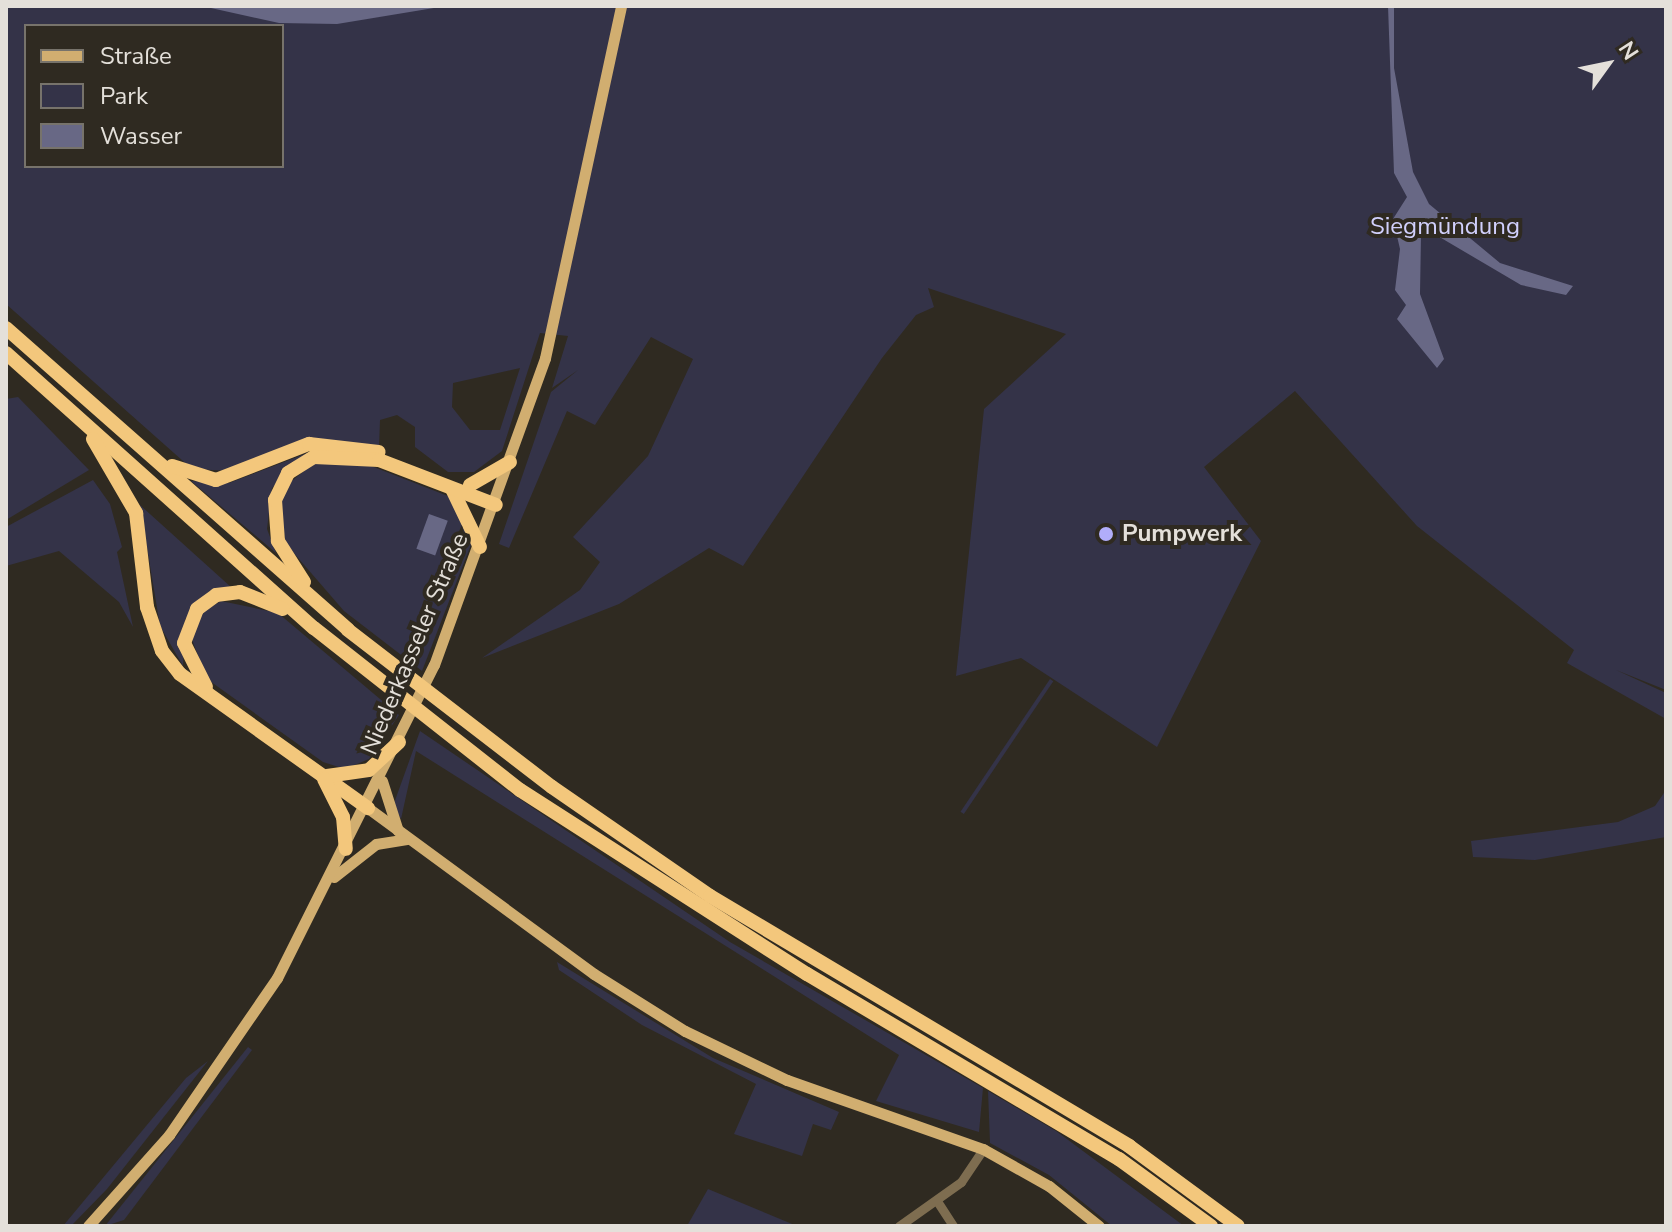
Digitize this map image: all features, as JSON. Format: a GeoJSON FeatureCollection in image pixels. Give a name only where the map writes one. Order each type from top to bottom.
{"type":"FeatureCollection","features":[{"type":"Feature","properties":{"kind":"highway"},"geometry":{"type":"LineString","coordinates":[[6,328],[348,630],[436,700],[710,896],[1129,1146],[1238,1226]]}},
{"type":"Feature","properties":{"kind":"highway"},"geometry":{"type":"LineString","coordinates":[[6,353],[314,628],[428,719],[629,864],[1119,1159],[1211,1226]]}},
{"type":"Feature","properties":{"kind":"highway"},"geometry":{"type":"LineString","coordinates":[[41,382],[125,487],[143,543],[152,627],[180,674],[368,808]]}},
{"type":"Feature","properties":{"kind":"highway"},"geometry":{"type":"LineString","coordinates":[[134,440],[196,478],[236,477],[326,441],[470,485],[498,500]]}},
{"type":"Feature","properties":{"kind":"highway"},"geometry":{"type":"LineString","coordinates":[[348,630],[289,565],[278,541],[275,500],[288,473],[314,457],[348,454],[450,488],[498,500]]}},
{"type":"Feature","properties":{"kind":"highway"},"geometry":{"type":"LineString","coordinates":[[470,485],[510,462]]}},
{"type":"Feature","properties":{"kind":"highway"},"geometry":{"type":"LineString","coordinates":[[450,488],[480,547]]}},
{"type":"Feature","properties":{"kind":"highway"},"geometry":{"type":"LineString","coordinates":[[210,694],[184,643],[187,622],[207,600],[240,592],[264,597],[314,628]]}},
{"type":"Feature","properties":{"kind":"highway"},"geometry":{"type":"LineString","coordinates":[[322,775],[369,770],[399,742]]}},
{"type":"Feature","properties":{"kind":"highway"},"geometry":{"type":"LineString","coordinates":[[322,775],[343,817],[346,849]]}},
{"type":"Feature","properties":{"kind":"main road","name":"Niederkasseler Straße"},"geometry":{"type":"LineString","coordinates":[[88,1226],[236,1043],[328,883],[382,781],[480,547],[549,345],[621,6]]}},
{"type":"Feature","properties":{"kind":"main road"},"geometry":{"type":"LineString","coordinates":[[382,781],[403,835]]}},
{"type":"Feature","properties":{"kind":"main road"},"geometry":{"type":"LineString","coordinates":[[368,808],[685,1031],[787,1080],[983,1149],[1049,1186],[1099,1226]]}},
{"type":"Feature","properties":{"kind":"main road"},"geometry":{"type":"LineString","coordinates":[[328,883],[376,844],[403,835]]}},
{"type":"Feature","properties":{"kind":"street"},"geometry":{"type":"LineString","coordinates":[[899,1226],[937,1201],[983,1149]]}},
{"type":"Feature","properties":{"kind":"street"},"geometry":{"type":"LineString","coordinates":[[937,1201],[953,1226]]}},
{"type":"Feature","properties":{"kind":"green space","name":"Siegmündung"},"geometry":{"type":"Polygon","coordinates":[[[6,6],[1666,6],[1666,690],[1616,670],[1666,693],[1666,719],[1567,663],[1574,650],[1417,526],[1295,391],[1204,467],[1261,541],[1157,747],[1021,658],[956,676],[984,409],[1066,334],[928,288],[934,307],[916,315],[882,358],[743,566],[709,548],[619,604],[482,658],[580,590],[600,562],[573,537],[648,456],[693,359],[651,337],[595,425],[567,411],[509,548],[499,544],[551,392],[578,370],[552,388],[568,336],[540,333],[502,451],[474,472],[448,472],[415,447],[415,427],[397,415],[380,420],[379,448],[314,438],[233,471],[192,469],[6,304],[6,6]],[[520,368],[453,383],[452,407],[470,430],[500,430],[520,368]]]}},
{"type":"Feature","properties":{"kind":"green space"},"geometry":{"type":"Polygon","coordinates":[[[18,397],[89,470],[6,520],[6,399],[18,397]]]}},
{"type":"Feature","properties":{"kind":"green space"},"geometry":{"type":"Polygon","coordinates":[[[310,452],[272,488],[267,529],[276,553],[191,481],[229,483],[310,452]]]}},
{"type":"Feature","properties":{"kind":"green space"},"geometry":{"type":"Polygon","coordinates":[[[318,460],[361,462],[453,498],[472,542],[422,671],[344,611],[286,544],[279,506],[289,483],[318,460]]]}},
{"type":"Feature","properties":{"kind":"green space"},"geometry":{"type":"Polygon","coordinates":[[[93,480],[110,504],[122,547],[117,552],[133,627],[119,602],[59,551],[6,566],[6,527],[93,480]]]}},
{"type":"Feature","properties":{"kind":"green space"},"geometry":{"type":"Polygon","coordinates":[[[140,505],[232,588],[185,619],[183,666],[160,626],[140,505]]]}},
{"type":"Feature","properties":{"kind":"green space"},"geometry":{"type":"Polygon","coordinates":[[[221,601],[278,613],[399,715],[369,759],[345,769],[323,762],[207,679],[191,637],[199,614],[221,601]]]}},
{"type":"Feature","properties":{"kind":"green space"},"geometry":{"type":"Polygon","coordinates":[[[1050,679],[1053,681],[964,814],[961,812],[1050,679]]]}},
{"type":"Feature","properties":{"kind":"green space"},"geometry":{"type":"Polygon","coordinates":[[[420,731],[730,942],[983,1088],[979,1132],[876,1101],[899,1055],[416,751],[401,819],[393,806],[420,731]]]}},
{"type":"Feature","properties":{"kind":"green space"},"geometry":{"type":"Polygon","coordinates":[[[1666,790],[1666,837],[1535,860],[1473,857],[1471,841],[1618,822],[1655,806],[1666,790]]]}},
{"type":"Feature","properties":{"kind":"green space"},"geometry":{"type":"Polygon","coordinates":[[[557,962],[713,1058],[839,1112],[831,1130],[813,1124],[802,1156],[734,1134],[756,1084],[642,1025],[559,970],[557,962]]]}},
{"type":"Feature","properties":{"kind":"green space"},"geometry":{"type":"Polygon","coordinates":[[[248,1047],[252,1050],[124,1220],[105,1226],[248,1047]]]}},
{"type":"Feature","properties":{"kind":"green space"},"geometry":{"type":"Polygon","coordinates":[[[208,1061],[107,1189],[71,1226],[63,1226],[186,1078],[208,1061]]]}},
{"type":"Feature","properties":{"kind":"green space"},"geometry":{"type":"Polygon","coordinates":[[[988,1091],[1056,1131],[1184,1226],[1112,1226],[1049,1175],[990,1143],[988,1091]]]}},
{"type":"Feature","properties":{"kind":"green space"},"geometry":{"type":"Polygon","coordinates":[[[708,1189],[797,1226],[687,1226],[708,1189]]]}},
{"type":"Feature","properties":{"kind":"water"},"geometry":{"type":"Polygon","coordinates":[[[202,6],[446,6],[337,24],[279,23],[202,6]]]}},
{"type":"Feature","properties":{"kind":"water"},"geometry":{"type":"Polygon","coordinates":[[[1388,6],[1394,6],[1394,68],[1413,172],[1429,204],[1500,263],[1573,286],[1566,295],[1521,285],[1431,232],[1421,235],[1420,294],[1444,359],[1437,368],[1397,319],[1406,305],[1395,290],[1400,249],[1393,219],[1407,197],[1394,173],[1388,6]]]}},
{"type":"Feature","properties":{"kind":"water"},"geometry":{"type":"Polygon","coordinates":[[[429,514],[448,521],[435,556],[416,549],[429,514]]]}},
{"type":"Feature","properties":{"kind":"place","name":"Pumpwerk"},"geometry":{"type":"Point","coordinates":[1106,534]}}]}
